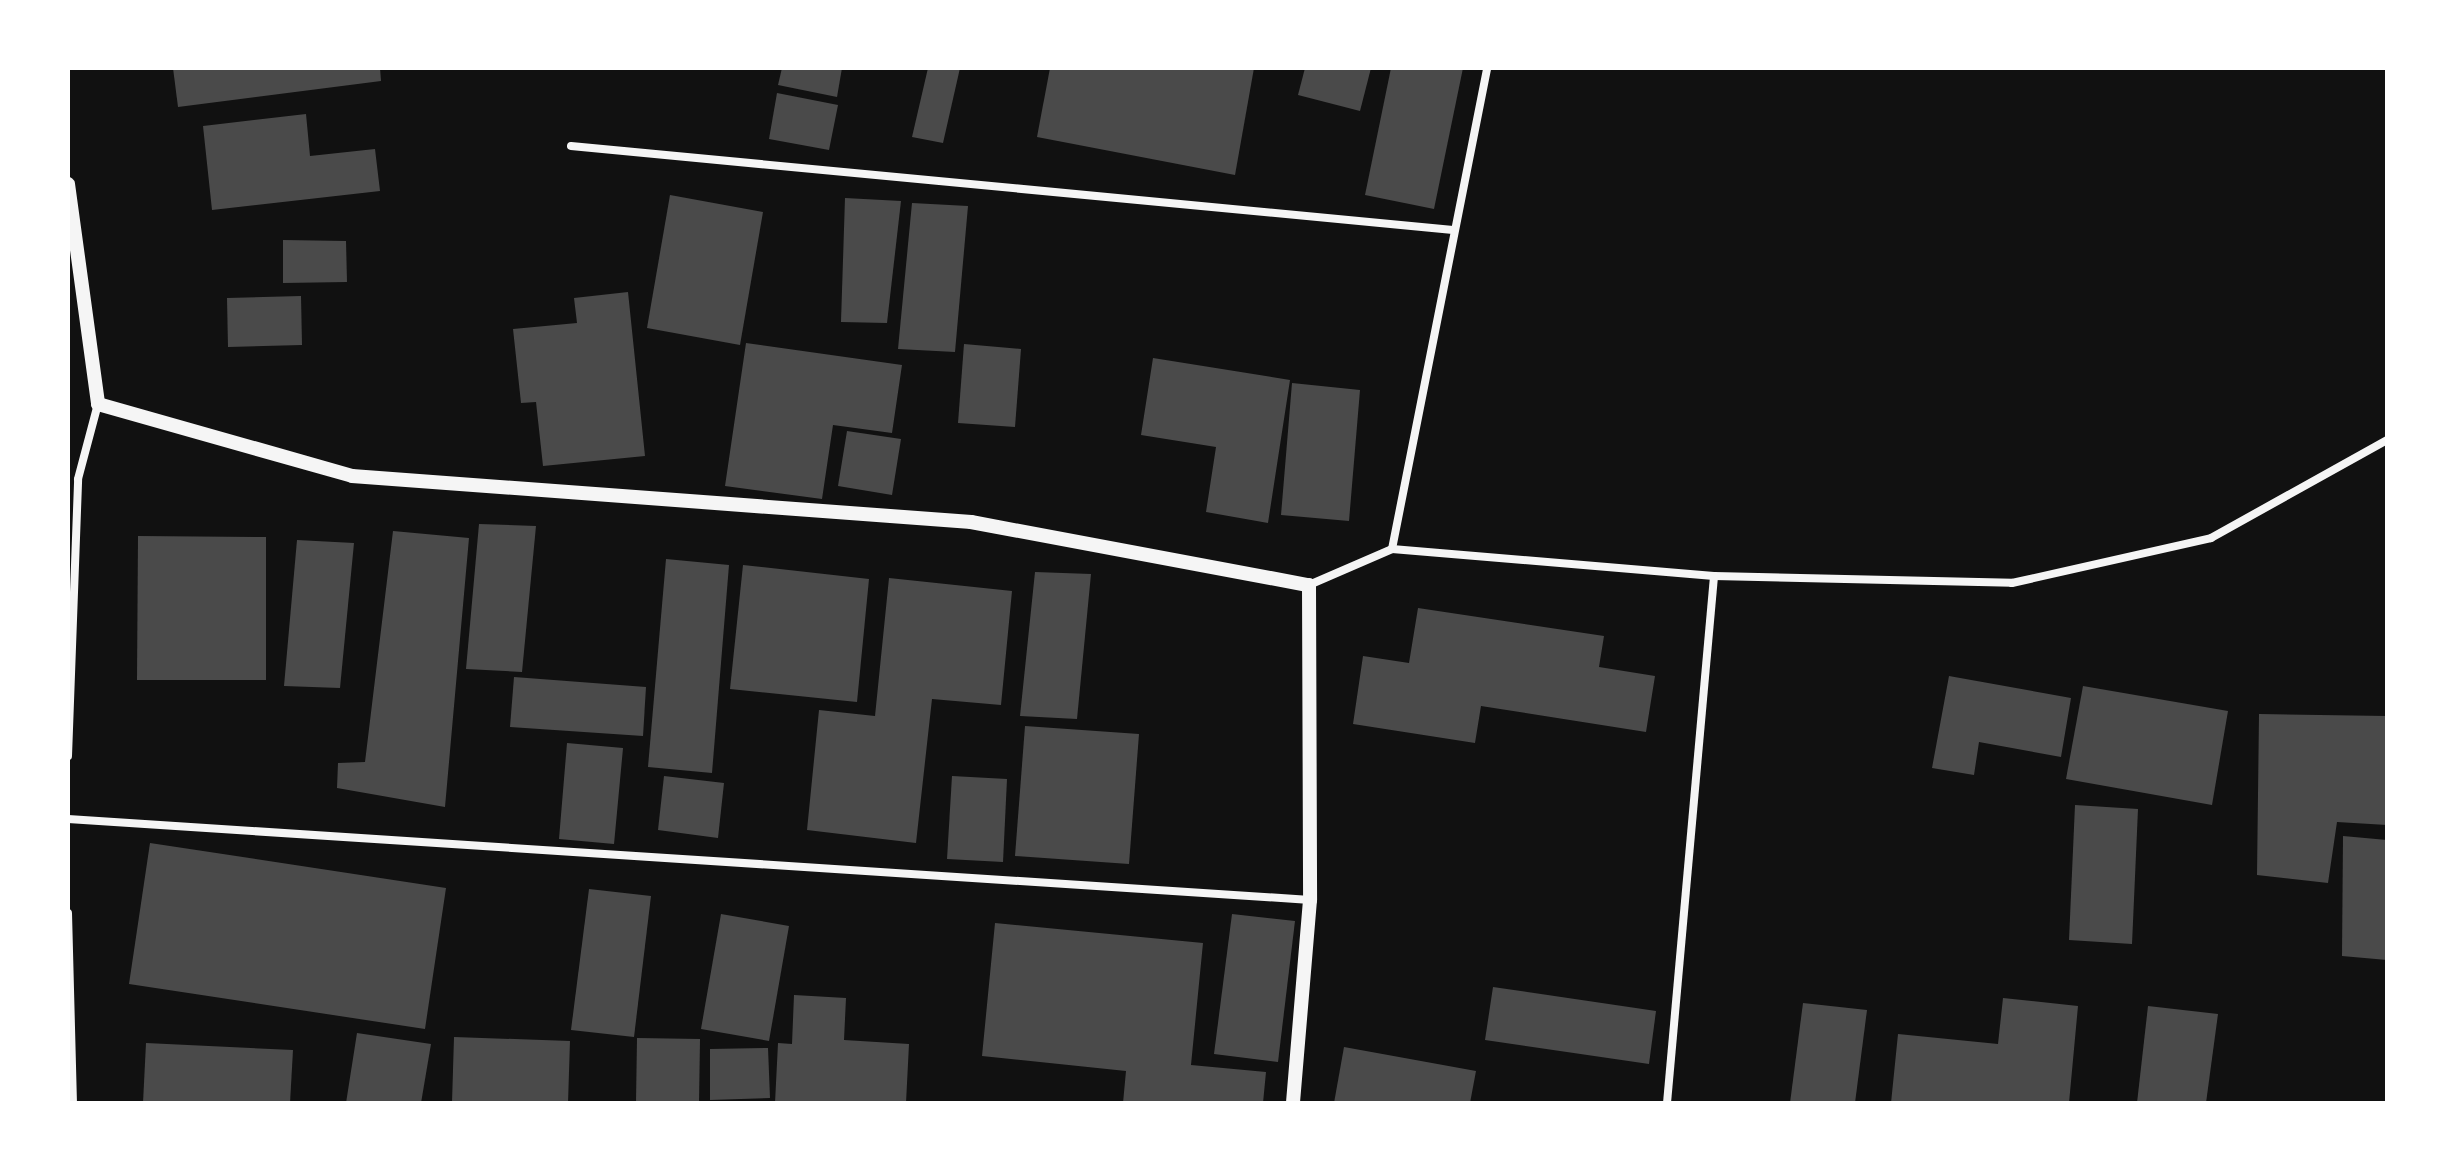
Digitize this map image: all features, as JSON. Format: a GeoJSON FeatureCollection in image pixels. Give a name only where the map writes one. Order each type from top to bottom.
{"type":"FeatureCollection","features":[{"type":"Feature","properties":{"kind":"street"},"geometry":{"type":"LineString","coordinates":[[1392,549],[1487,68]]}},
{"type":"Feature","properties":{"kind":"street"},"geometry":{"type":"LineString","coordinates":[[571,146],[1453,230]]}},
{"type":"Feature","properties":{"kind":"street"},"geometry":{"type":"LineString","coordinates":[[68,184],[98,404],[78,479],[68,756]]}},
{"type":"Feature","properties":{"kind":"street"},"geometry":{"type":"LineString","coordinates":[[98,404],[352,476],[971,522],[1309,585],[1392,549],[1714,576],[2012,583],[2211,538],[2387,440]]}},
{"type":"Feature","properties":{"kind":"street"},"geometry":{"type":"LineString","coordinates":[[1667,1103],[1714,576]]}},
{"type":"Feature","properties":{"kind":"street"},"geometry":{"type":"LineString","coordinates":[[1293,1103],[1310,900],[1309,585]]}},
{"type":"Feature","properties":{"kind":"street"},"geometry":{"type":"LineString","coordinates":[[68,819],[1310,900]]}},
{"type":"Feature","properties":{"kind":"street"},"geometry":{"type":"LineString","coordinates":[[68,913],[73,1103]]}},
{"type":"Feature","properties":{"kind":"building"},"geometry":{"type":"Polygon","coordinates":[[[173,68],[380,68],[381,81],[178,107],[173,68]]]}},
{"type":"Feature","properties":{"kind":"building"},"geometry":{"type":"Polygon","coordinates":[[[782,68],[842,68],[837,97],[778,85],[782,68]]]}},
{"type":"Feature","properties":{"kind":"building"},"geometry":{"type":"Polygon","coordinates":[[[928,68],[960,68],[943,143],[912,137],[928,68]]]}},
{"type":"Feature","properties":{"kind":"building"},"geometry":{"type":"Polygon","coordinates":[[[1050,68],[1254,68],[1235,175],[1037,137],[1050,68]]]}},
{"type":"Feature","properties":{"kind":"building"},"geometry":{"type":"Polygon","coordinates":[[[1305,68],[1371,68],[1360,111],[1298,95],[1305,68]]]}},
{"type":"Feature","properties":{"kind":"building"},"geometry":{"type":"Polygon","coordinates":[[[1391,68],[1463,68],[1434,209],[1365,195],[1391,68]]]}},
{"type":"Feature","properties":{"kind":"building"},"geometry":{"type":"Polygon","coordinates":[[[777,93],[838,105],[829,150],[769,139],[777,93]]]}},
{"type":"Feature","properties":{"kind":"building"},"geometry":{"type":"Polygon","coordinates":[[[306,114],[310,156],[375,149],[380,191],[212,210],[203,126],[306,114]]]}},
{"type":"Feature","properties":{"kind":"building"},"geometry":{"type":"Polygon","coordinates":[[[670,195],[763,212],[740,345],[647,328],[670,195]]]}},
{"type":"Feature","properties":{"kind":"building"},"geometry":{"type":"Polygon","coordinates":[[[845,198],[901,201],[887,323],[841,322],[845,198]]]}},
{"type":"Feature","properties":{"kind":"building"},"geometry":{"type":"Polygon","coordinates":[[[912,203],[968,206],[955,352],[898,349],[912,203]]]}},
{"type":"Feature","properties":{"kind":"building"},"geometry":{"type":"Polygon","coordinates":[[[283,240],[346,241],[347,282],[283,283],[283,240]]]}},
{"type":"Feature","properties":{"kind":"building"},"geometry":{"type":"Polygon","coordinates":[[[628,292],[645,456],[543,466],[536,402],[521,403],[513,329],[577,323],[574,298],[628,292]]]}},
{"type":"Feature","properties":{"kind":"building"},"geometry":{"type":"Polygon","coordinates":[[[301,296],[302,345],[228,347],[227,298],[301,296]]]}},
{"type":"Feature","properties":{"kind":"building"},"geometry":{"type":"Polygon","coordinates":[[[746,343],[902,365],[892,433],[833,425],[822,499],[725,486],[746,343]]]}},
{"type":"Feature","properties":{"kind":"building"},"geometry":{"type":"Polygon","coordinates":[[[964,344],[1021,349],[1015,427],[958,423],[964,344]]]}},
{"type":"Feature","properties":{"kind":"building"},"geometry":{"type":"Polygon","coordinates":[[[1153,358],[1290,380],[1268,523],[1206,512],[1216,447],[1141,435],[1153,358]]]}},
{"type":"Feature","properties":{"kind":"building"},"geometry":{"type":"Polygon","coordinates":[[[1292,383],[1360,390],[1349,521],[1281,515],[1292,383]]]}},
{"type":"Feature","properties":{"kind":"building"},"geometry":{"type":"Polygon","coordinates":[[[847,431],[901,439],[892,495],[838,486],[847,431]]]}},
{"type":"Feature","properties":{"kind":"building"},"geometry":{"type":"Polygon","coordinates":[[[479,524],[536,526],[522,672],[466,669],[479,524]]]}},
{"type":"Feature","properties":{"kind":"building"},"geometry":{"type":"Polygon","coordinates":[[[393,531],[469,538],[445,807],[337,788],[338,763],[365,762],[393,531]]]}},
{"type":"Feature","properties":{"kind":"building"},"geometry":{"type":"Polygon","coordinates":[[[138,536],[266,537],[266,680],[137,680],[138,536]]]}},
{"type":"Feature","properties":{"kind":"building"},"geometry":{"type":"Polygon","coordinates":[[[297,540],[354,543],[340,688],[284,686],[297,540]]]}},
{"type":"Feature","properties":{"kind":"building"},"geometry":{"type":"Polygon","coordinates":[[[666,559],[729,565],[712,773],[648,767],[666,559]]]}},
{"type":"Feature","properties":{"kind":"building"},"geometry":{"type":"Polygon","coordinates":[[[743,565],[869,579],[857,702],[730,689],[743,565]]]}},
{"type":"Feature","properties":{"kind":"building"},"geometry":{"type":"Polygon","coordinates":[[[1035,572],[1091,574],[1077,719],[1020,716],[1035,572]]]}},
{"type":"Feature","properties":{"kind":"building"},"geometry":{"type":"Polygon","coordinates":[[[889,578],[1012,591],[1001,705],[932,699],[916,843],[807,830],[819,710],[875,716],[889,578]]]}},
{"type":"Feature","properties":{"kind":"building"},"geometry":{"type":"Polygon","coordinates":[[[1418,608],[1604,636],[1599,667],[1655,676],[1646,732],[1481,706],[1475,743],[1353,724],[1363,656],[1409,663],[1418,608]]]}},
{"type":"Feature","properties":{"kind":"building"},"geometry":{"type":"Polygon","coordinates":[[[1949,676],[2071,698],[2061,757],[1979,742],[1974,775],[1932,768],[1949,676]]]}},
{"type":"Feature","properties":{"kind":"building"},"geometry":{"type":"Polygon","coordinates":[[[514,677],[646,687],[643,736],[510,727],[514,677]]]}},
{"type":"Feature","properties":{"kind":"building"},"geometry":{"type":"Polygon","coordinates":[[[2083,686],[2228,711],[2212,805],[2066,779],[2083,686]]]}},
{"type":"Feature","properties":{"kind":"building"},"geometry":{"type":"Polygon","coordinates":[[[2259,714],[2387,716],[2387,825],[2337,822],[2328,883],[2257,875],[2259,714]]]}},
{"type":"Feature","properties":{"kind":"building"},"geometry":{"type":"Polygon","coordinates":[[[1025,726],[1139,734],[1129,864],[1015,856],[1025,726]]]}},
{"type":"Feature","properties":{"kind":"building"},"geometry":{"type":"Polygon","coordinates":[[[567,743],[623,748],[614,844],[559,839],[567,743]]]}},
{"type":"Feature","properties":{"kind":"building"},"geometry":{"type":"Polygon","coordinates":[[[664,776],[724,783],[718,838],[658,830],[664,776]]]}},
{"type":"Feature","properties":{"kind":"building"},"geometry":{"type":"Polygon","coordinates":[[[952,776],[1007,779],[1003,862],[947,859],[952,776]]]}},
{"type":"Feature","properties":{"kind":"building"},"geometry":{"type":"Polygon","coordinates":[[[2075,805],[2138,809],[2132,944],[2069,940],[2075,805]]]}},
{"type":"Feature","properties":{"kind":"building"},"geometry":{"type":"Polygon","coordinates":[[[2343,836],[2387,840],[2387,960],[2342,956],[2343,836]]]}},
{"type":"Feature","properties":{"kind":"building"},"geometry":{"type":"Polygon","coordinates":[[[150,843],[446,888],[425,1029],[129,984],[150,843]]]}},
{"type":"Feature","properties":{"kind":"building"},"geometry":{"type":"Polygon","coordinates":[[[589,889],[651,896],[634,1037],[571,1030],[589,889]]]}},
{"type":"Feature","properties":{"kind":"building"},"geometry":{"type":"Polygon","coordinates":[[[721,914],[789,926],[769,1041],[701,1029],[721,914]]]}},
{"type":"Feature","properties":{"kind":"building"},"geometry":{"type":"Polygon","coordinates":[[[1232,914],[1295,921],[1278,1062],[1214,1054],[1232,914]]]}},
{"type":"Feature","properties":{"kind":"building"},"geometry":{"type":"Polygon","coordinates":[[[995,923],[1203,943],[1191,1065],[1266,1072],[1263,1103],[1123,1103],[1126,1071],[982,1056],[995,923]]]}},
{"type":"Feature","properties":{"kind":"building"},"geometry":{"type":"Polygon","coordinates":[[[1493,987],[1656,1011],[1649,1064],[1485,1040],[1493,987]]]}},
{"type":"Feature","properties":{"kind":"building"},"geometry":{"type":"Polygon","coordinates":[[[794,995],[846,998],[844,1040],[909,1044],[906,1103],[775,1103],[778,1043],[792,1044],[794,995]]]}},
{"type":"Feature","properties":{"kind":"building"},"geometry":{"type":"Polygon","coordinates":[[[2003,998],[2078,1006],[2069,1103],[1891,1103],[1898,1034],[1998,1044],[2003,998]]]}},
{"type":"Feature","properties":{"kind":"building"},"geometry":{"type":"Polygon","coordinates":[[[1803,1003],[1867,1010],[1855,1103],[1790,1103],[1803,1003]]]}},
{"type":"Feature","properties":{"kind":"building"},"geometry":{"type":"Polygon","coordinates":[[[2148,1006],[2218,1014],[2206,1103],[2137,1103],[2148,1006]]]}},
{"type":"Feature","properties":{"kind":"building"},"geometry":{"type":"Polygon","coordinates":[[[357,1033],[431,1044],[421,1103],[346,1103],[357,1033]]]}},
{"type":"Feature","properties":{"kind":"building"},"geometry":{"type":"Polygon","coordinates":[[[454,1037],[570,1041],[568,1103],[452,1103],[454,1037]]]}},
{"type":"Feature","properties":{"kind":"building"},"geometry":{"type":"Polygon","coordinates":[[[637,1038],[700,1039],[699,1103],[636,1103],[637,1038]]]}},
{"type":"Feature","properties":{"kind":"building"},"geometry":{"type":"Polygon","coordinates":[[[146,1043],[293,1050],[290,1103],[143,1103],[146,1043]]]}},
{"type":"Feature","properties":{"kind":"building"},"geometry":{"type":"Polygon","coordinates":[[[1344,1047],[1476,1071],[1470,1103],[1334,1103],[1344,1047]]]}},
{"type":"Feature","properties":{"kind":"building"},"geometry":{"type":"Polygon","coordinates":[[[768,1048],[770,1098],[710,1100],[710,1049],[768,1048]]]}}]}
